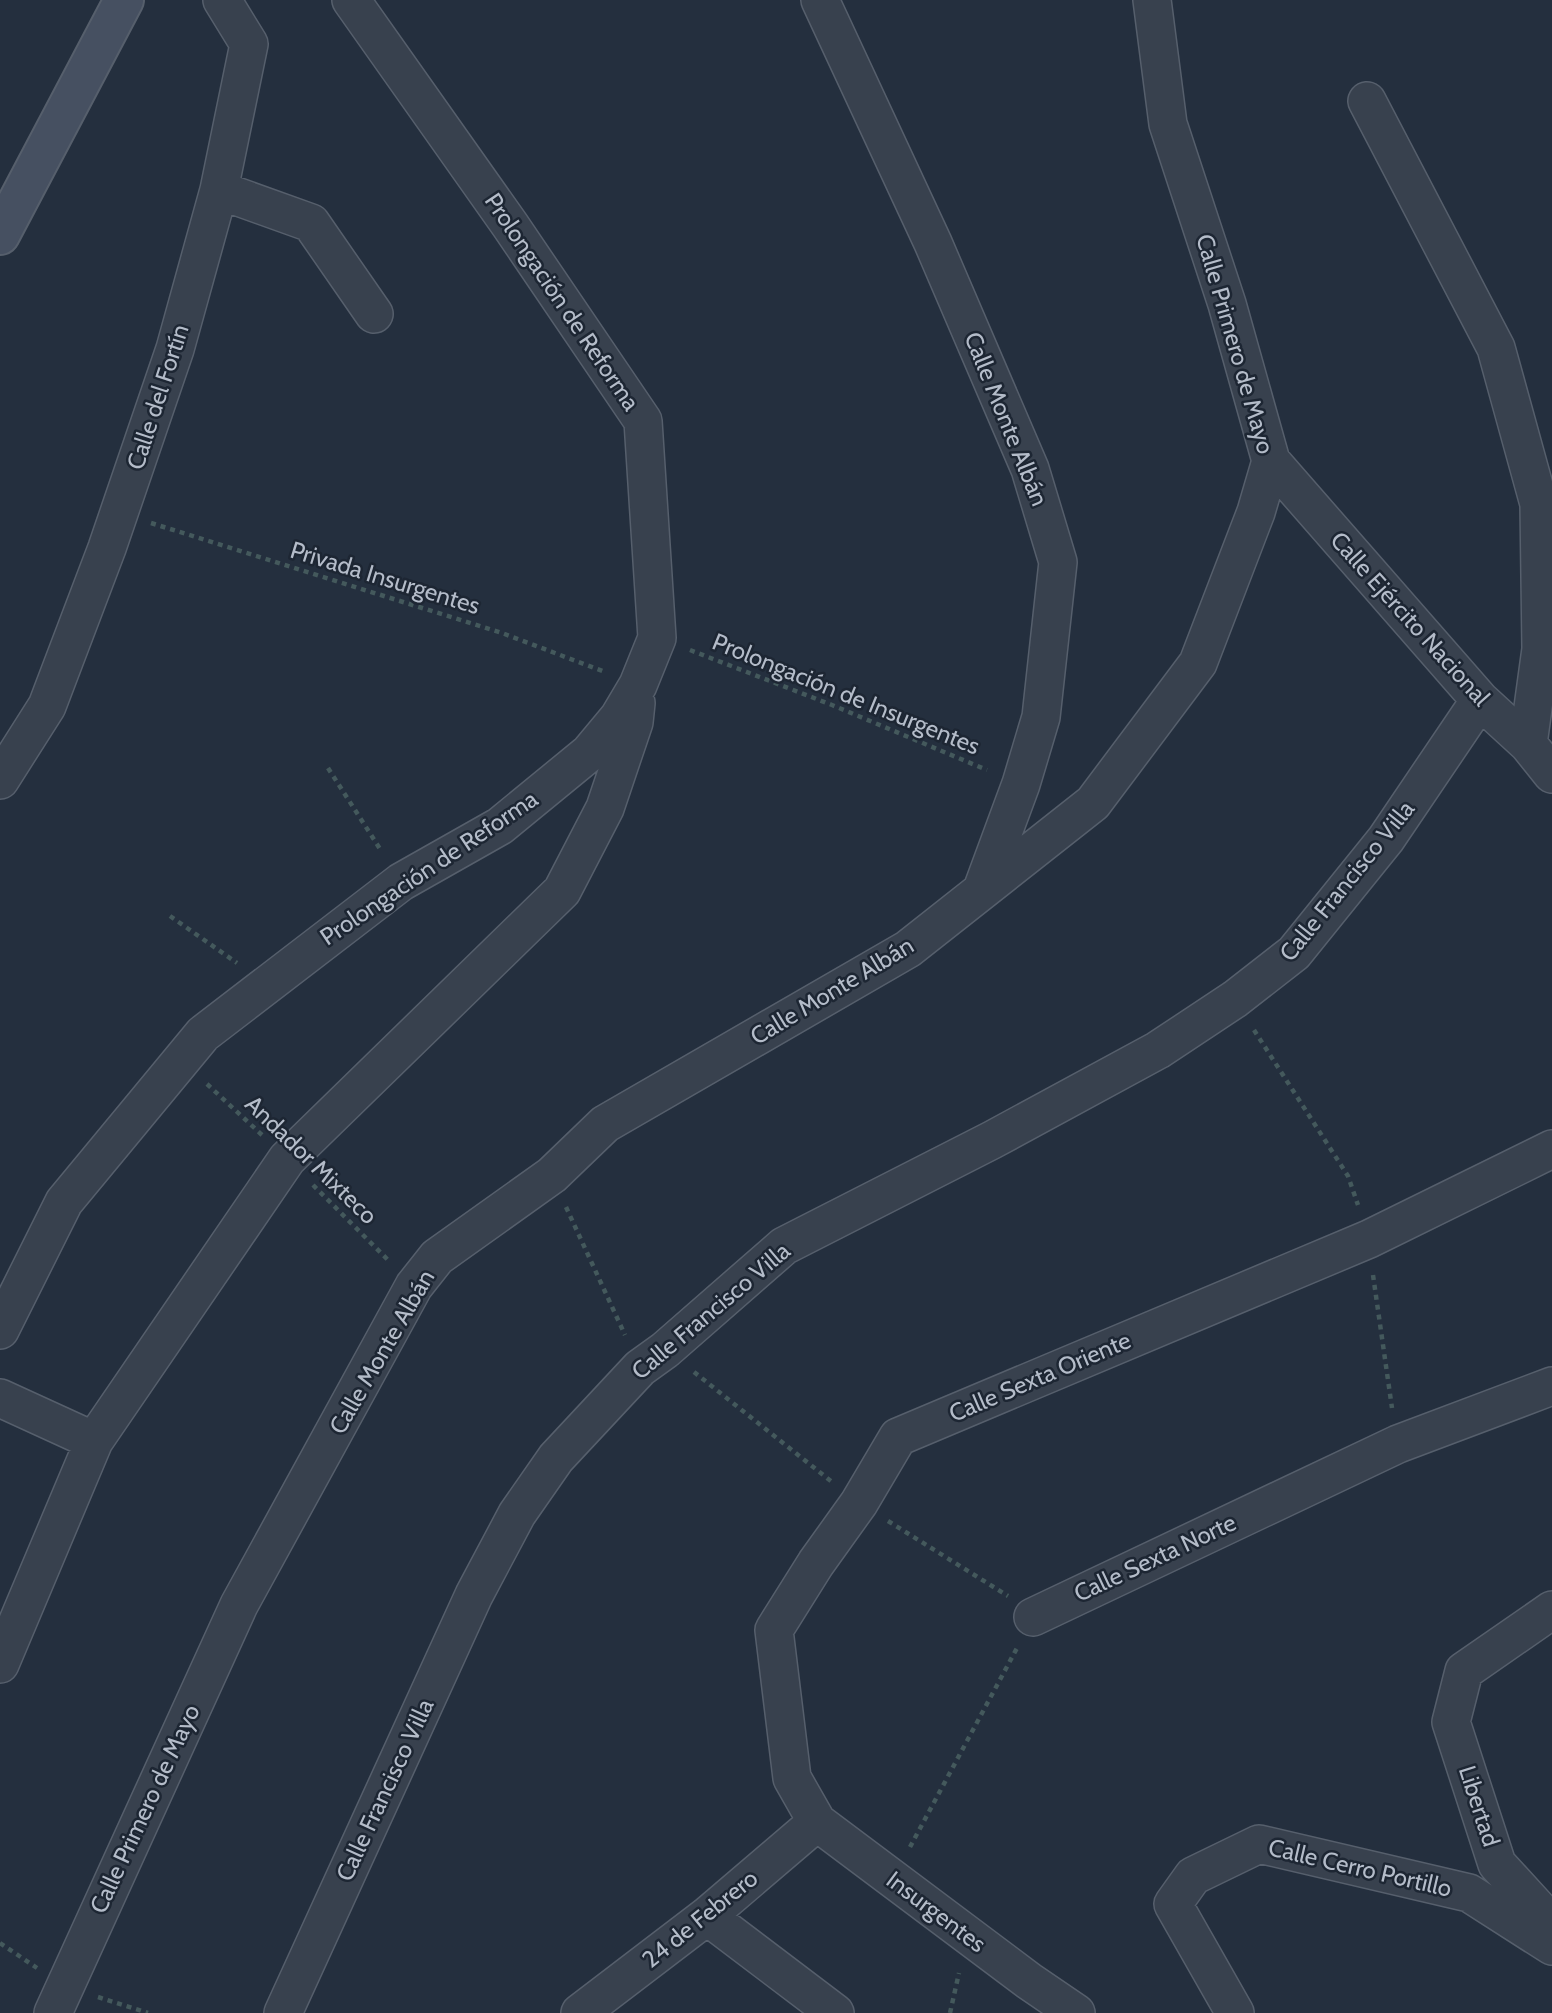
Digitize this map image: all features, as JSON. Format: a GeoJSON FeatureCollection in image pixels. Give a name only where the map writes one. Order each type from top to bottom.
{"type":"FeatureCollection","features":[{"type":"Feature","properties":{"kind":"street"},"geometry":{"type":"LineString","coordinates":[[0,235],[124,0]]}},
{"type":"Feature","properties":{"kind":"street","name":"Calle del Fortín"},"geometry":{"type":"LineString","coordinates":[[0,780],[47,706],[119,513],[175,349],[219,190],[250,44],[222,0]]}},
{"type":"Feature","properties":{"kind":"street","name":"Prolongación de Reforma"},"geometry":{"type":"LineString","coordinates":[[0,1330],[64,1202],[203,1034],[401,882],[500,826],[589,752],[619,716],[638,685],[657,638],[643,421],[510,225],[351,0]]}},
{"type":"Feature","properties":{"kind":"street","name":"Calle Monte Albán"},"geometry":{"type":"LineString","coordinates":[[239,1605],[414,1286],[437,1257],[552,1175],[605,1124],[908,949],[983,887],[1021,784],[1041,717],[1058,562],[1030,469],[933,243],[820,0]]}},
{"type":"Feature","properties":{"kind":"street","name":"Calle Primero de Mayo"},"geometry":{"type":"LineString","coordinates":[[983,887],[1093,803],[1198,663],[1256,512],[1271,461],[1227,304],[1168,124],[1152,0]]}},
{"type":"Feature","properties":{"kind":"street"},"geometry":{"type":"LineString","coordinates":[[1367,101],[1496,348],[1546,504],[1541,649],[1528,744]]}},
{"type":"Feature","properties":{"kind":"street"},"geometry":{"type":"LineString","coordinates":[[219,190],[310,223],[374,314]]}},
{"type":"Feature","properties":{"kind":"street","name":"Calle Ejército Nacional"},"geometry":{"type":"LineString","coordinates":[[1271,461],[1480,700],[1528,744],[1552,774]]}},
{"type":"Feature","properties":{"kind":"street"},"geometry":{"type":"LineString","coordinates":[[0,1664],[94,1441],[287,1159],[562,891],[606,808],[634,722],[638,685]]}},
{"type":"Feature","properties":{"kind":"street","name":"Calle Francisco Villa"},"geometry":{"type":"LineString","coordinates":[[283,2013],[474,1595],[517,1514],[556,1458],[640,1368],[665,1350],[784,1246],[992,1140],[1158,1050],[1235,999],[1294,953],[1386,839],[1480,700]]}},
{"type":"Feature","properties":{"kind":"street","name":"Calle Sexta Oriente"},"geometry":{"type":"LineString","coordinates":[[811,1812],[792,1778],[774,1630],[816,1563],[859,1503],[898,1437],[1368,1239],[1552,1149]]}},
{"type":"Feature","properties":{"kind":"street","name":"Calle Sexta Norte"},"geometry":{"type":"LineString","coordinates":[[1033,1617],[1398,1444],[1552,1386]]}},
{"type":"Feature","properties":{"kind":"street"},"geometry":{"type":"LineString","coordinates":[[0,1398],[94,1441]]}},
{"type":"Feature","properties":{"kind":"street","name":"Calle Primero de Mayo"},"geometry":{"type":"LineString","coordinates":[[58,1999],[239,1605]]}},
{"type":"Feature","properties":{"kind":"street","name":"Libertad"},"geometry":{"type":"LineString","coordinates":[[1552,1610],[1464,1671],[1451,1722],[1497,1864],[1552,1924]]}},
{"type":"Feature","properties":{"kind":"street","name":"Insurgentes"},"geometry":{"type":"LineString","coordinates":[[811,1812],[892,1880],[1076,2013]]}},
{"type":"Feature","properties":{"kind":"street","name":"24 de Febrero"},"geometry":{"type":"LineString","coordinates":[[580,2013],[707,1916],[811,1812]]}},
{"type":"Feature","properties":{"kind":"street","name":"Calle Cerro Portillo"},"geometry":{"type":"LineString","coordinates":[[1235,2013],[1173,1904],[1193,1876],[1259,1843],[1469,1893],[1552,1946]]}},
{"type":"Feature","properties":{"kind":"street"},"geometry":{"type":"LineString","coordinates":[[707,1916],[835,2013]]}},
{"type":"Feature","properties":{"kind":"path","name":"Privada Insurgentes"},"geometry":{"type":"LineString","coordinates":[[119,513],[502,633],[638,685]]}},
{"type":"Feature","properties":{"kind":"path","name":"Prolongación de Insurgentes"},"geometry":{"type":"LineString","coordinates":[[657,638],[832,705],[1021,784]]}},
{"type":"Feature","properties":{"kind":"path"},"geometry":{"type":"LineString","coordinates":[[328,768],[401,882]]}},
{"type":"Feature","properties":{"kind":"path"},"geometry":{"type":"LineString","coordinates":[[170,916],[266,984]]}},
{"type":"Feature","properties":{"kind":"path","name":"Andador Mixteco"},"geometry":{"type":"LineString","coordinates":[[181,1059],[287,1159],[414,1286]]}},
{"type":"Feature","properties":{"kind":"path"},"geometry":{"type":"LineString","coordinates":[[552,1175],[640,1368]]}},
{"type":"Feature","properties":{"kind":"path"},"geometry":{"type":"LineString","coordinates":[[892,1880],[1033,1617]]}},
{"type":"Feature","properties":{"kind":"path"},"geometry":{"type":"LineString","coordinates":[[0,1943],[58,1999],[148,2013]]}}]}
